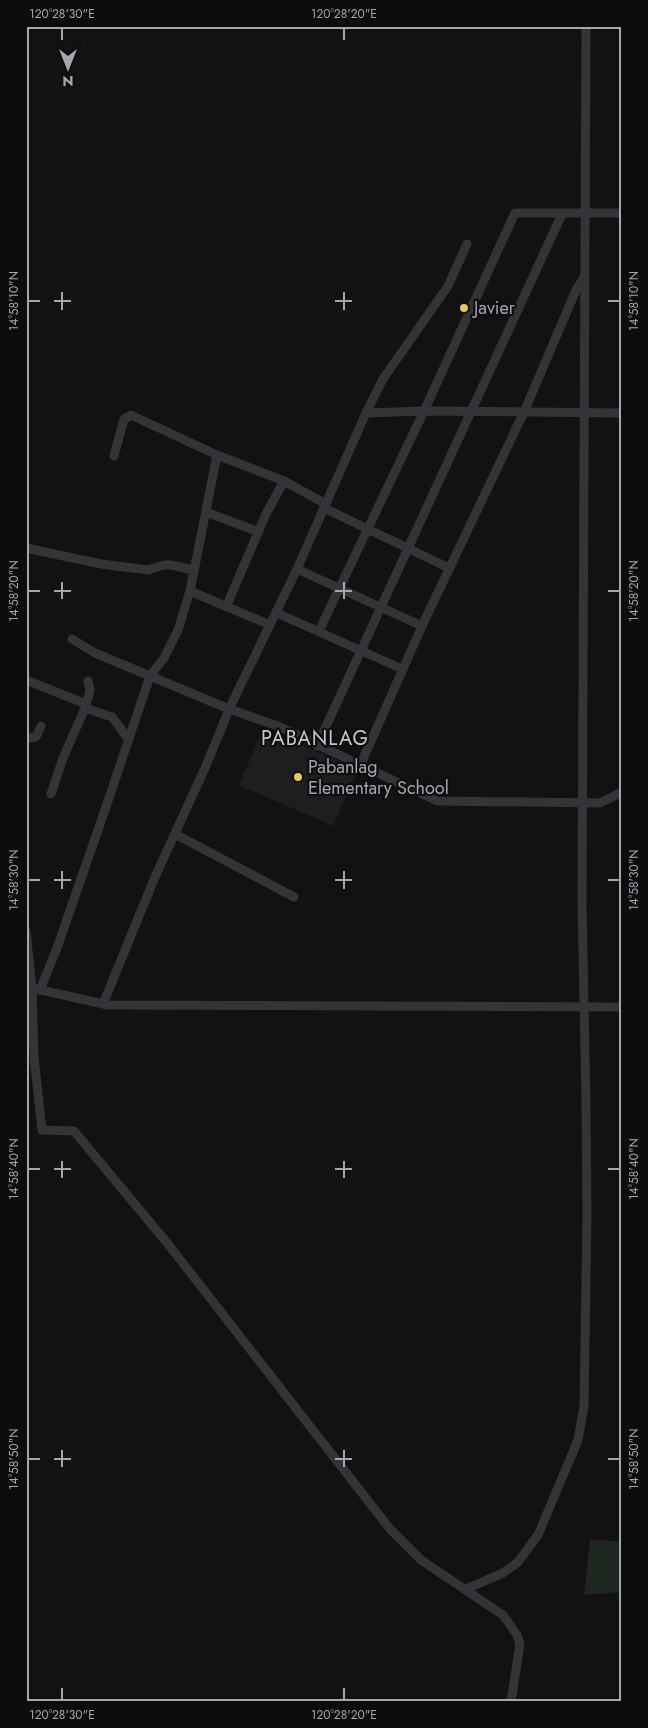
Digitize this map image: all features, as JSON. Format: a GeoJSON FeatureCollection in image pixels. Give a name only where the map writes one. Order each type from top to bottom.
{"type":"FeatureCollection","features":[{"type":"Feature","properties":{"kind":"street"},"geometry":{"type":"LineString","coordinates":[[466,1589],[502,1573],[518,1562],[538,1535],[578,1440],[584,1406],[587,1207],[582,903],[586,26]]}},
{"type":"Feature","properties":{"kind":"street"},"geometry":{"type":"LineString","coordinates":[[319,631],[424,411],[515,213],[622,213]]}},
{"type":"Feature","properties":{"kind":"street"},"geometry":{"type":"LineString","coordinates":[[317,746],[562,214]]}},
{"type":"Feature","properties":{"kind":"street"},"geometry":{"type":"LineString","coordinates":[[103,1004],[154,877],[205,768],[229,710],[298,569],[382,379],[448,286],[467,244]]}},
{"type":"Feature","properties":{"kind":"street"},"geometry":{"type":"LineString","coordinates":[[360,766],[402,669],[524,412],[576,290],[586,274]]}},
{"type":"Feature","properties":{"kind":"street"},"geometry":{"type":"LineString","coordinates":[[366,414],[424,411],[622,413]]}},
{"type":"Feature","properties":{"kind":"street"},"geometry":{"type":"LineString","coordinates":[[114,456],[124,419],[132,414],[217,455],[284,481],[325,506],[449,568]]}},
{"type":"Feature","properties":{"kind":"street"},"geometry":{"type":"LineString","coordinates":[[33,991],[57,948],[150,676],[164,658],[178,630],[190,591],[217,455]]}},
{"type":"Feature","properties":{"kind":"street"},"geometry":{"type":"LineString","coordinates":[[226,607],[266,514],[284,481]]}},
{"type":"Feature","properties":{"kind":"street"},"geometry":{"type":"LineString","coordinates":[[206,512],[259,532]]}},
{"type":"Feature","properties":{"kind":"street"},"geometry":{"type":"LineString","coordinates":[[26,548],[101,564],[148,570],[171,565],[194,570]]}},
{"type":"Feature","properties":{"kind":"street"},"geometry":{"type":"LineString","coordinates":[[298,569],[422,626]]}},
{"type":"Feature","properties":{"kind":"street"},"geometry":{"type":"LineString","coordinates":[[190,591],[270,625]]}},
{"type":"Feature","properties":{"kind":"street"},"geometry":{"type":"LineString","coordinates":[[277,613],[402,669]]}},
{"type":"Feature","properties":{"kind":"street"},"geometry":{"type":"LineString","coordinates":[[72,639],[95,653],[229,710],[278,726],[437,801],[600,803],[622,792]]}},
{"type":"Feature","properties":{"kind":"street"},"geometry":{"type":"LineString","coordinates":[[26,680],[112,716],[129,740]]}},
{"type":"Feature","properties":{"kind":"street"},"geometry":{"type":"LineString","coordinates":[[51,794],[63,758],[86,706],[90,692],[88,681]]}},
{"type":"Feature","properties":{"kind":"street"},"geometry":{"type":"LineString","coordinates":[[26,738],[36,737],[41,726]]}},
{"type":"Feature","properties":{"kind":"street"},"geometry":{"type":"LineString","coordinates":[[175,834],[294,897]]}},
{"type":"Feature","properties":{"kind":"street"},"geometry":{"type":"LineString","coordinates":[[26,932],[33,991],[34,1057],[42,1130],[74,1131],[168,1244],[390,1529],[421,1560],[503,1615],[517,1635],[520,1644],[511,1702]]}},
{"type":"Feature","properties":{"kind":"street"},"geometry":{"type":"LineString","coordinates":[[33,991],[103,1004],[622,1007]]}},
{"type":"Feature","properties":{"kind":"shaded area","name":"Pabanlag Elementary School"},"geometry":{"type":"Polygon","coordinates":[[[263,729],[358,769],[333,826],[239,785],[263,729]]]}},
{"type":"Feature","properties":{"kind":"shaded area"},"geometry":{"type":"Polygon","coordinates":[[[590,1539],[622,1542],[622,1592],[584,1595],[590,1539]]]}},
{"type":"Feature","properties":{"kind":"place","name":"Javier"},"geometry":{"type":"Point","coordinates":[464,308]}},
{"type":"Feature","properties":{"kind":"place","name":"Pabanlag Elementary School"},"geometry":{"type":"Point","coordinates":[298,777]}},
{"type":"Feature","properties":{"kind":"district","name":"PABANLAG"},"geometry":{"type":"Point","coordinates":[315,738]}}]}
